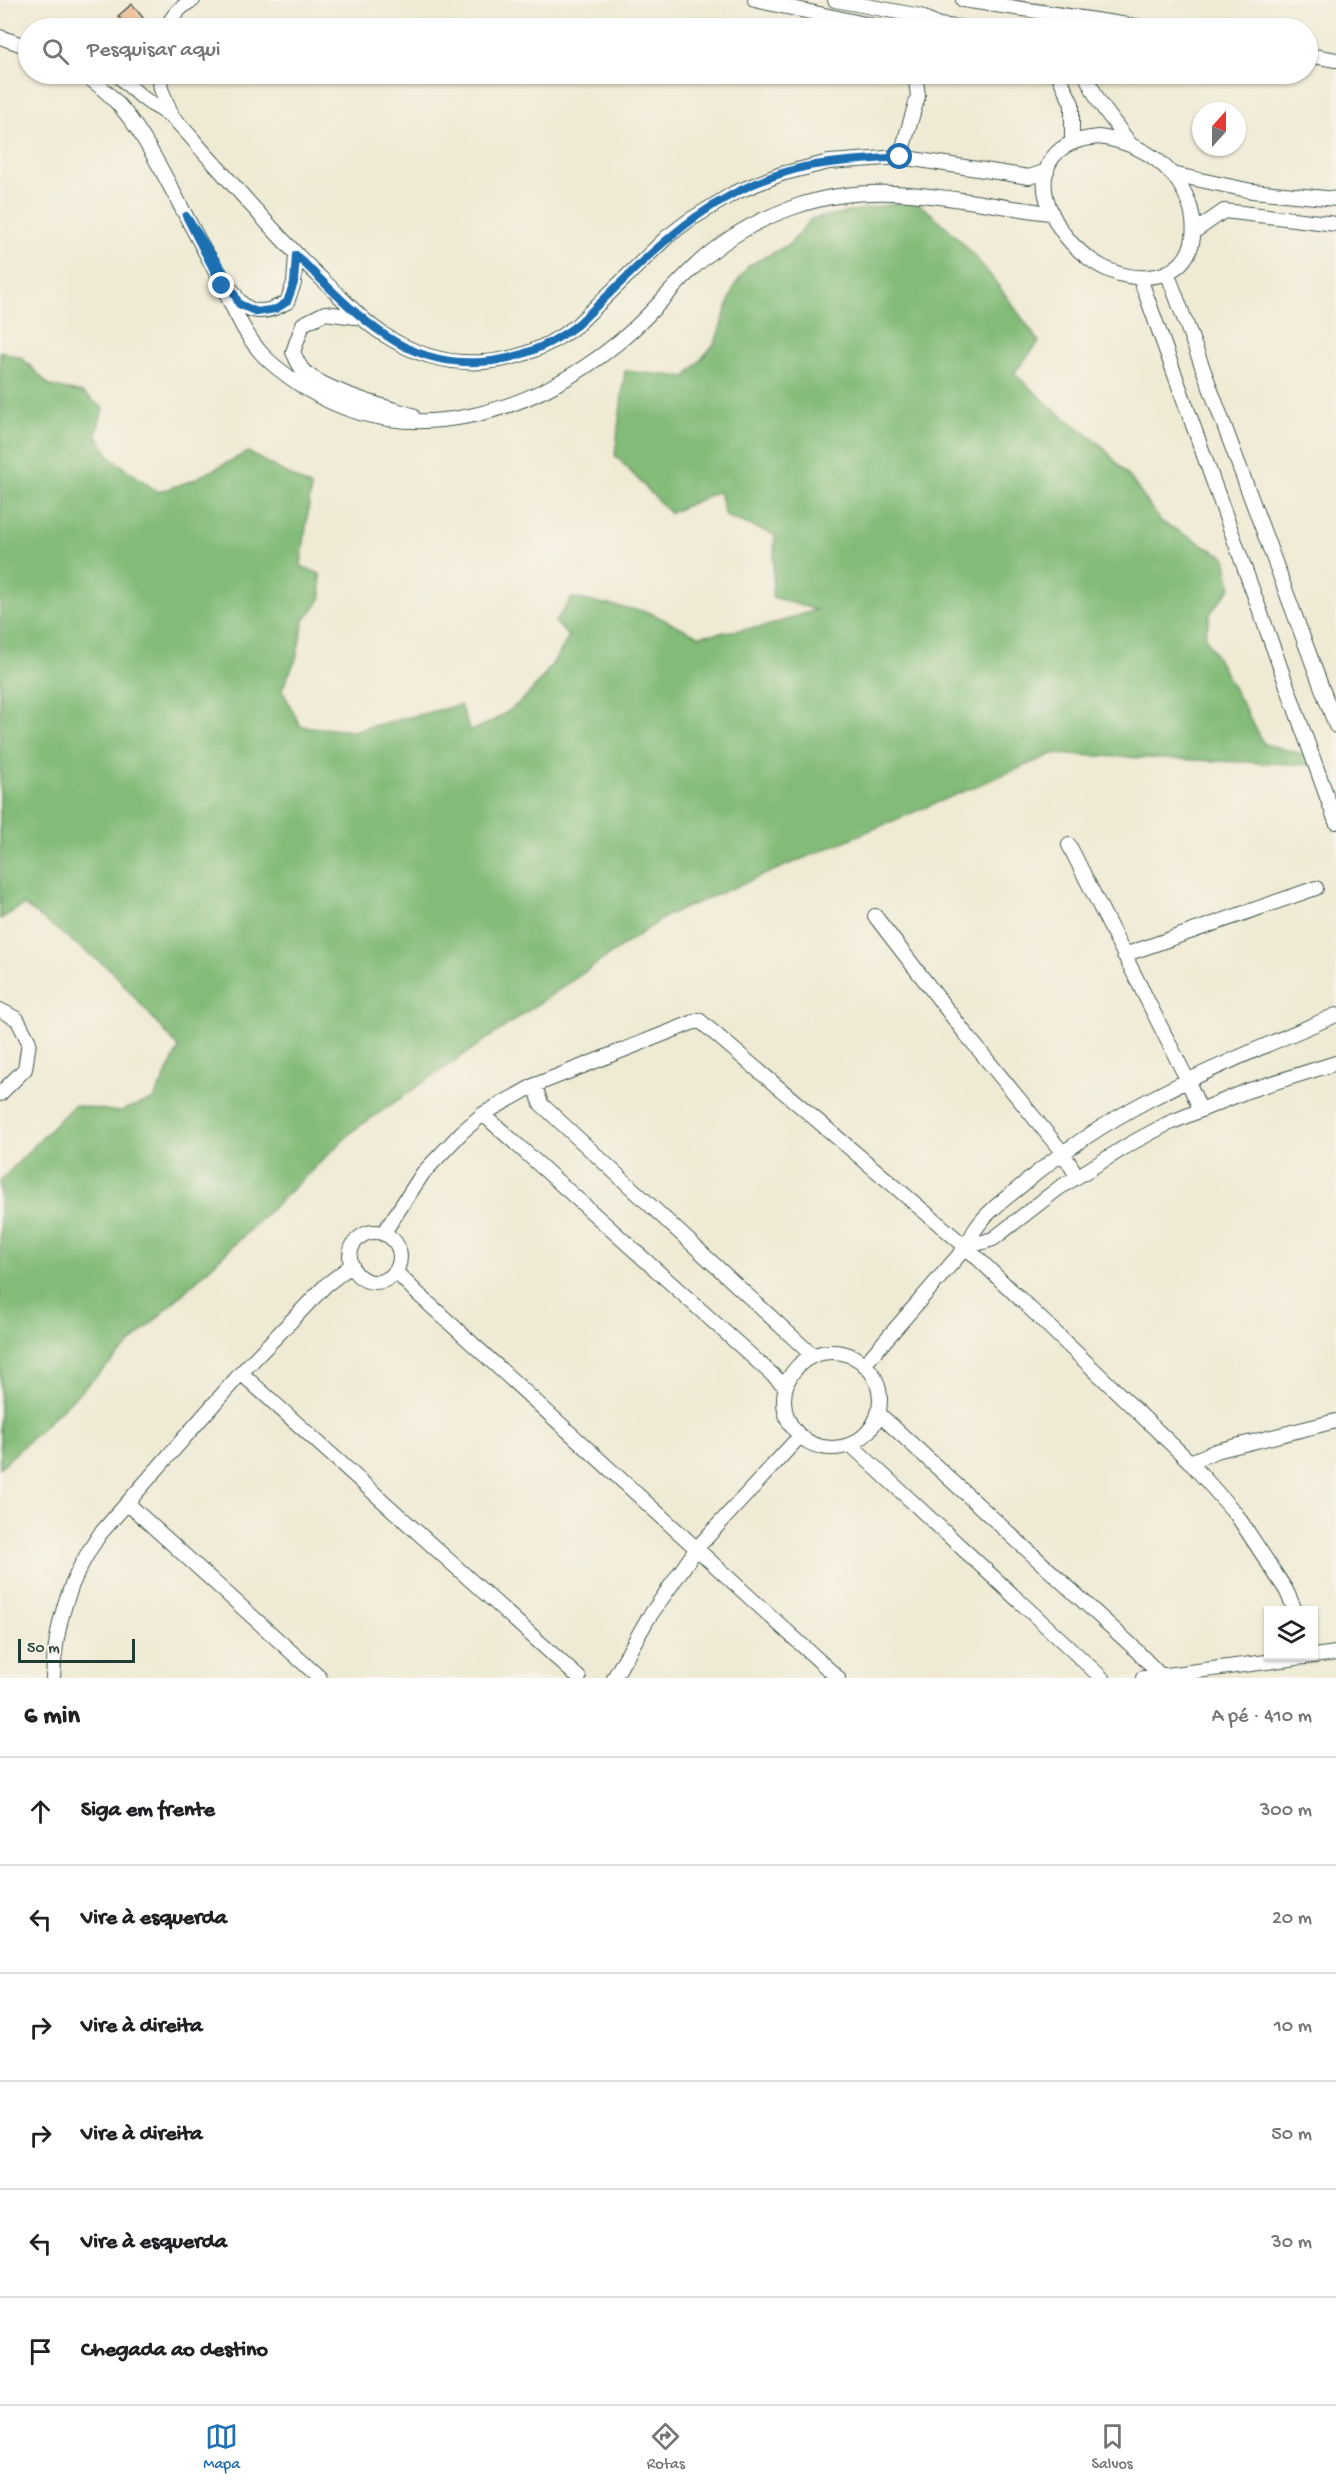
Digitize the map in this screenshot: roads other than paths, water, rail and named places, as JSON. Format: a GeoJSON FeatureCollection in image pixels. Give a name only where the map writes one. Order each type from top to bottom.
{"type":"FeatureCollection","features":[{"type":"Feature","properties":{"kind":"street"},"geometry":{"type":"LineString","coordinates":[[173,18],[186,3],[193,0]]}},
{"type":"Feature","properties":{"kind":"street"},"geometry":{"type":"LineString","coordinates":[[755,0],[836,18]]}},
{"type":"Feature","properties":{"kind":"street"},"geometry":{"type":"LineString","coordinates":[[835,0],[924,18]]}},
{"type":"Feature","properties":{"kind":"street"},"geometry":{"type":"LineString","coordinates":[[963,0],[1062,18]]}},
{"type":"Feature","properties":{"kind":"street"},"geometry":{"type":"LineString","coordinates":[[852,4],[869,18]]}},
{"type":"Feature","properties":{"kind":"street"},"geometry":{"type":"LineString","coordinates":[[0,37],[18,43]]}},
{"type":"Feature","properties":{"kind":"street"},"geometry":{"type":"LineString","coordinates":[[1318,57],[1336,60]]}},
{"type":"Feature","properties":{"kind":"street"},"geometry":{"type":"LineString","coordinates":[[97,84],[130,117],[150,148],[236,317],[261,353],[307,389],[326,400],[388,419],[432,422],[496,411],[570,377],[619,342],[642,322],[678,283],[714,250],[754,224],[799,205],[847,194],[897,192],[1050,213]]}},
{"type":"Feature","properties":{"kind":"street"},"geometry":{"type":"LineString","coordinates":[[128,84],[146,101],[173,118],[296,255],[363,318],[399,344],[449,361],[488,362],[527,354],[562,337],[667,237],[710,206],[773,177],[829,162],[900,157],[1029,177],[1047,171]]}},
{"type":"Feature","properties":{"kind":"street"},"geometry":{"type":"LineString","coordinates":[[160,84],[173,118]]}},
{"type":"Feature","properties":{"kind":"street"},"geometry":{"type":"LineString","coordinates":[[900,157],[918,96],[916,84]]}},
{"type":"Feature","properties":{"kind":"street"},"geometry":{"type":"LineString","coordinates":[[1063,84],[1072,104],[1072,142]]}},
{"type":"Feature","properties":{"kind":"street"},"geometry":{"type":"LineString","coordinates":[[1090,84],[1099,102],[1130,144]]}},
{"type":"Feature","properties":{"kind":"street"},"geometry":{"type":"LineString","coordinates":[[1099,137],[1130,144],[1146,152],[1172,174],[1189,202],[1194,231],[1187,256],[1167,272],[1154,277],[1124,276],[1094,263],[1067,241],[1050,213],[1046,198],[1047,171],[1056,154],[1072,142],[1099,137]]}},
{"type":"Feature","properties":{"kind":"street"},"geometry":{"type":"LineString","coordinates":[[1172,174],[1252,191],[1336,199]]}},
{"type":"Feature","properties":{"kind":"street"},"geometry":{"type":"LineString","coordinates":[[1194,231],[1224,211],[1336,224]]}},
{"type":"Feature","properties":{"kind":"street"},"geometry":{"type":"LineString","coordinates":[[186,216],[224,272],[239,304],[257,312],[276,309],[287,302],[294,283],[296,255]]}},
{"type":"Feature","properties":{"kind":"street"},"geometry":{"type":"LineString","coordinates":[[1167,272],[1336,726]]}},
{"type":"Feature","properties":{"kind":"street"},"geometry":{"type":"LineString","coordinates":[[1140,278],[1336,822]]}},
{"type":"Feature","properties":{"kind":"street"},"geometry":{"type":"LineString","coordinates":[[363,318],[325,313],[303,324],[293,352],[303,370],[354,397],[432,422]]}},
{"type":"Feature","properties":{"kind":"street"},"geometry":{"type":"LineString","coordinates":[[1069,845],[1188,1079],[1200,1108]]}},
{"type":"Feature","properties":{"kind":"street"},"geometry":{"type":"LineString","coordinates":[[1125,955],[1316,888]]}},
{"type":"Feature","properties":{"kind":"street"},"geometry":{"type":"LineString","coordinates":[[875,916],[965,1033],[1063,1153],[1077,1176]]}},
{"type":"Feature","properties":{"kind":"street"},"geometry":{"type":"LineString","coordinates":[[0,1010],[17,1019],[29,1042],[25,1069],[0,1094]]}},
{"type":"Feature","properties":{"kind":"street"},"geometry":{"type":"LineString","coordinates":[[864,1365],[966,1247],[977,1227],[1007,1197],[1063,1153],[1110,1121],[1188,1079],[1336,1015]]}},
{"type":"Feature","properties":{"kind":"street"},"geometry":{"type":"LineString","coordinates":[[383,1234],[423,1173],[462,1132],[483,1114],[535,1085],[699,1020],[966,1247],[1190,1462],[1236,1514],[1286,1590],[1293,1606]]}},
{"type":"Feature","properties":{"kind":"street"},"geometry":{"type":"LineString","coordinates":[[966,1247],[993,1239],[1077,1176],[1130,1144],[1200,1108],[1336,1063]]}},
{"type":"Feature","properties":{"kind":"street"},"geometry":{"type":"LineString","coordinates":[[535,1085],[542,1104],[813,1356]]}},
{"type":"Feature","properties":{"kind":"street"},"geometry":{"type":"LineString","coordinates":[[483,1114],[786,1387]]}},
{"type":"Feature","properties":{"kind":"street"},"geometry":{"type":"LineString","coordinates":[[368,1234],[383,1234],[395,1243],[400,1257],[396,1272],[376,1282],[361,1277],[352,1265],[352,1250],[361,1237],[368,1234]]}},
{"type":"Feature","properties":{"kind":"street"},"geometry":{"type":"LineString","coordinates":[[53,1678],[54,1649],[62,1611],[75,1575],[100,1534],[241,1373],[308,1303],[352,1265]]}},
{"type":"Feature","properties":{"kind":"street"},"geometry":{"type":"LineString","coordinates":[[396,1272],[838,1678]]}},
{"type":"Feature","properties":{"kind":"street"},"geometry":{"type":"LineString","coordinates":[[835,1352],[845,1354],[864,1365],[877,1382],[880,1403],[879,1414],[868,1432],[851,1445],[830,1448],[809,1442],[800,1436],[788,1419],[784,1408],[786,1387],[796,1368],[813,1356],[835,1352]]}},
{"type":"Feature","properties":{"kind":"street"},"geometry":{"type":"LineString","coordinates":[[241,1373],[579,1678]]}},
{"type":"Feature","properties":{"kind":"street"},"geometry":{"type":"LineString","coordinates":[[879,1414],[1132,1646],[1162,1677]]}},
{"type":"Feature","properties":{"kind":"street"},"geometry":{"type":"LineString","coordinates":[[1190,1462],[1216,1451],[1336,1421]]}},
{"type":"Feature","properties":{"kind":"street"},"geometry":{"type":"LineString","coordinates":[[614,1678],[647,1620],[697,1548],[800,1436]]}},
{"type":"Feature","properties":{"kind":"street"},"geometry":{"type":"LineString","coordinates":[[851,1445],[1102,1678]]}},
{"type":"Feature","properties":{"kind":"street"},"geometry":{"type":"LineString","coordinates":[[127,1503],[320,1678]]}},
{"type":"Feature","properties":{"kind":"street"},"geometry":{"type":"LineString","coordinates":[[1318,1654],[1336,1653]]}},
{"type":"Feature","properties":{"kind":"street"},"geometry":{"type":"LineString","coordinates":[[1143,1678],[1275,1660]]}}]}
